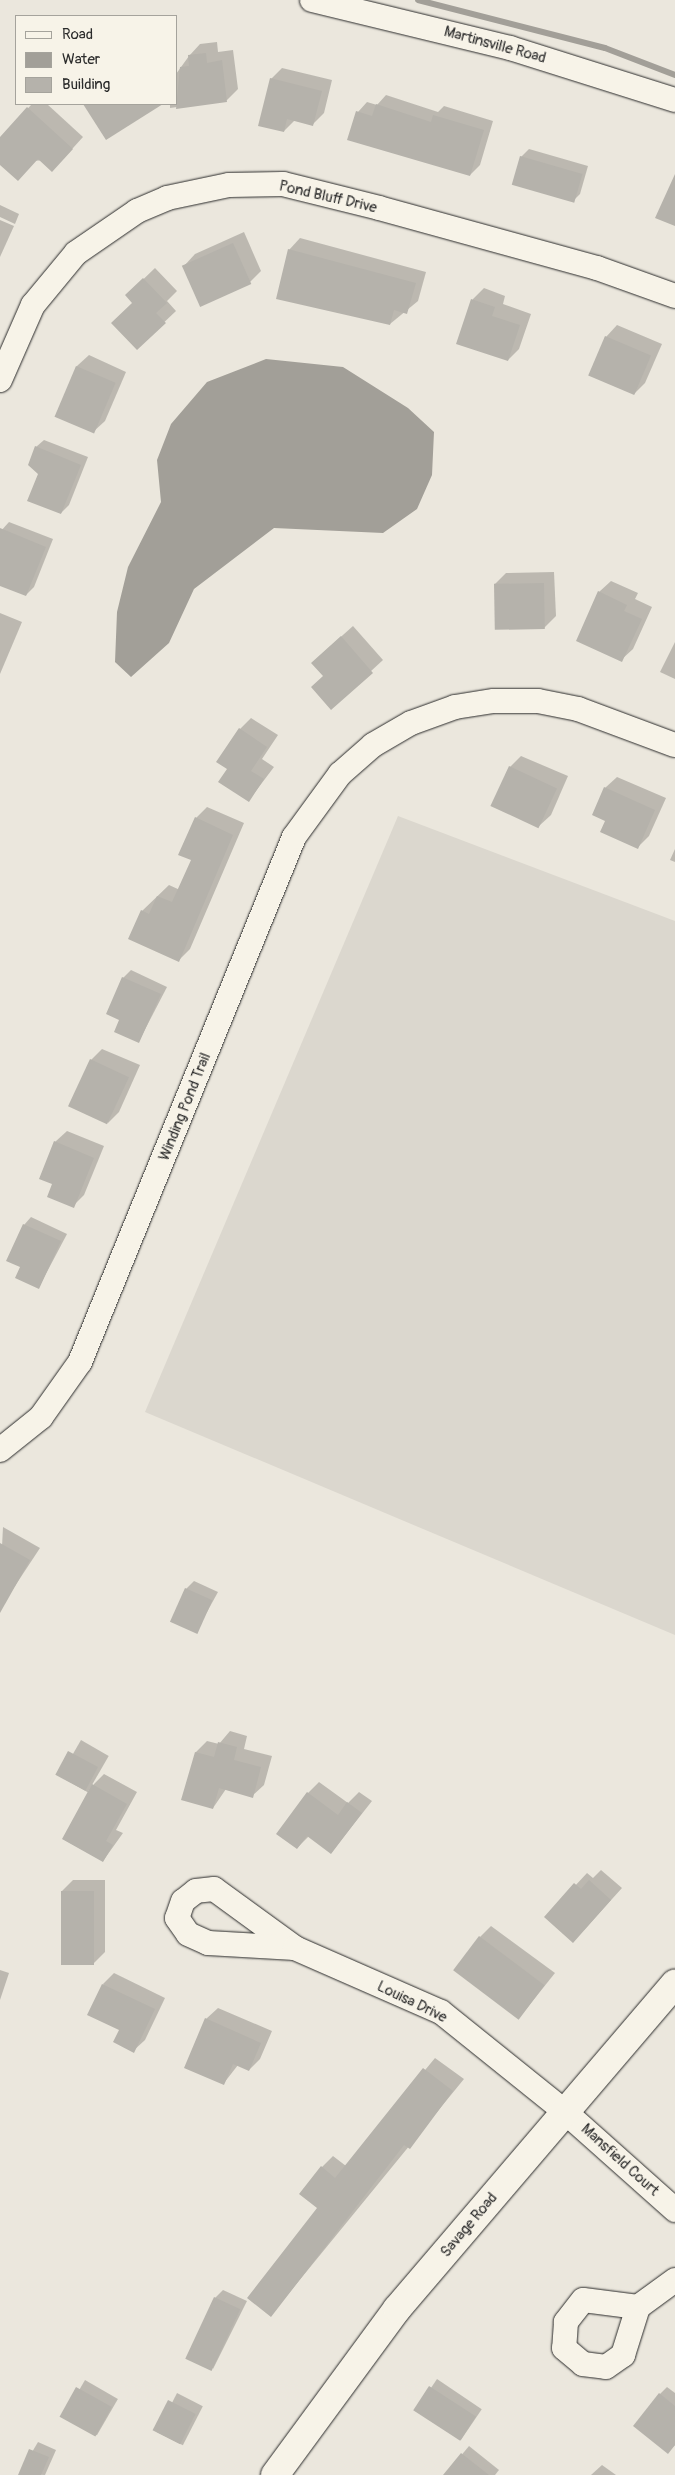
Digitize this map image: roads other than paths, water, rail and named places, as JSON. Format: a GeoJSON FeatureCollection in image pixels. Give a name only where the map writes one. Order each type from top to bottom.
{"type":"FeatureCollection","features":[{"type":"Feature","properties":{"kind":"street","name":"Martinsville Road"},"geometry":{"type":"LineString","coordinates":[[312,0],[510,48],[675,100]]}},
{"type":"Feature","properties":{"kind":"street","name":"Pond Bluff Drive"},"geometry":{"type":"LineString","coordinates":[[0,380],[33,305],[76,253],[138,211],[167,198],[228,185],[283,184],[379,208],[597,268],[675,296]]}},
{"type":"Feature","properties":{"kind":"street","name":"Winding Pond Trail"},"geometry":{"type":"LineString","coordinates":[[0,1450],[41,1417],[80,1362],[294,837],[340,774],[411,723],[455,707],[494,701],[538,701],[578,708],[675,745]]}},
{"type":"Feature","properties":{"kind":"street","name":"Louisa Drive"},"geometry":{"type":"LineString","coordinates":[[295,1948],[441,2012],[564,2111]]}},
{"type":"Feature","properties":{"kind":"street","name":"Savage Road"},"geometry":{"type":"LineString","coordinates":[[275,2475],[397,2309],[564,2111],[675,1984]]}},
{"type":"Feature","properties":{"kind":"street","name":"Mansfield Court"},"geometry":{"type":"LineString","coordinates":[[564,2111],[675,2210]]}},
{"type":"Feature","properties":{"kind":"street"},"geometry":{"type":"LineString","coordinates":[[638,2307],[675,2280]]}},
{"type":"Feature","properties":{"kind":"water"},"geometry":{"type":"Polygon","coordinates":[[[266,359],[343,367],[408,408],[434,432],[432,475],[417,509],[383,533],[274,528],[194,589],[169,643],[131,677],[115,662],[117,612],[128,567],[161,502],[157,460],[171,424],[207,382],[266,359]]]}},
{"type":"Feature","properties":{"kind":"waterway"},"geometry":{"type":"LineString","coordinates":[[418,0],[605,48],[675,75]]}}]}
